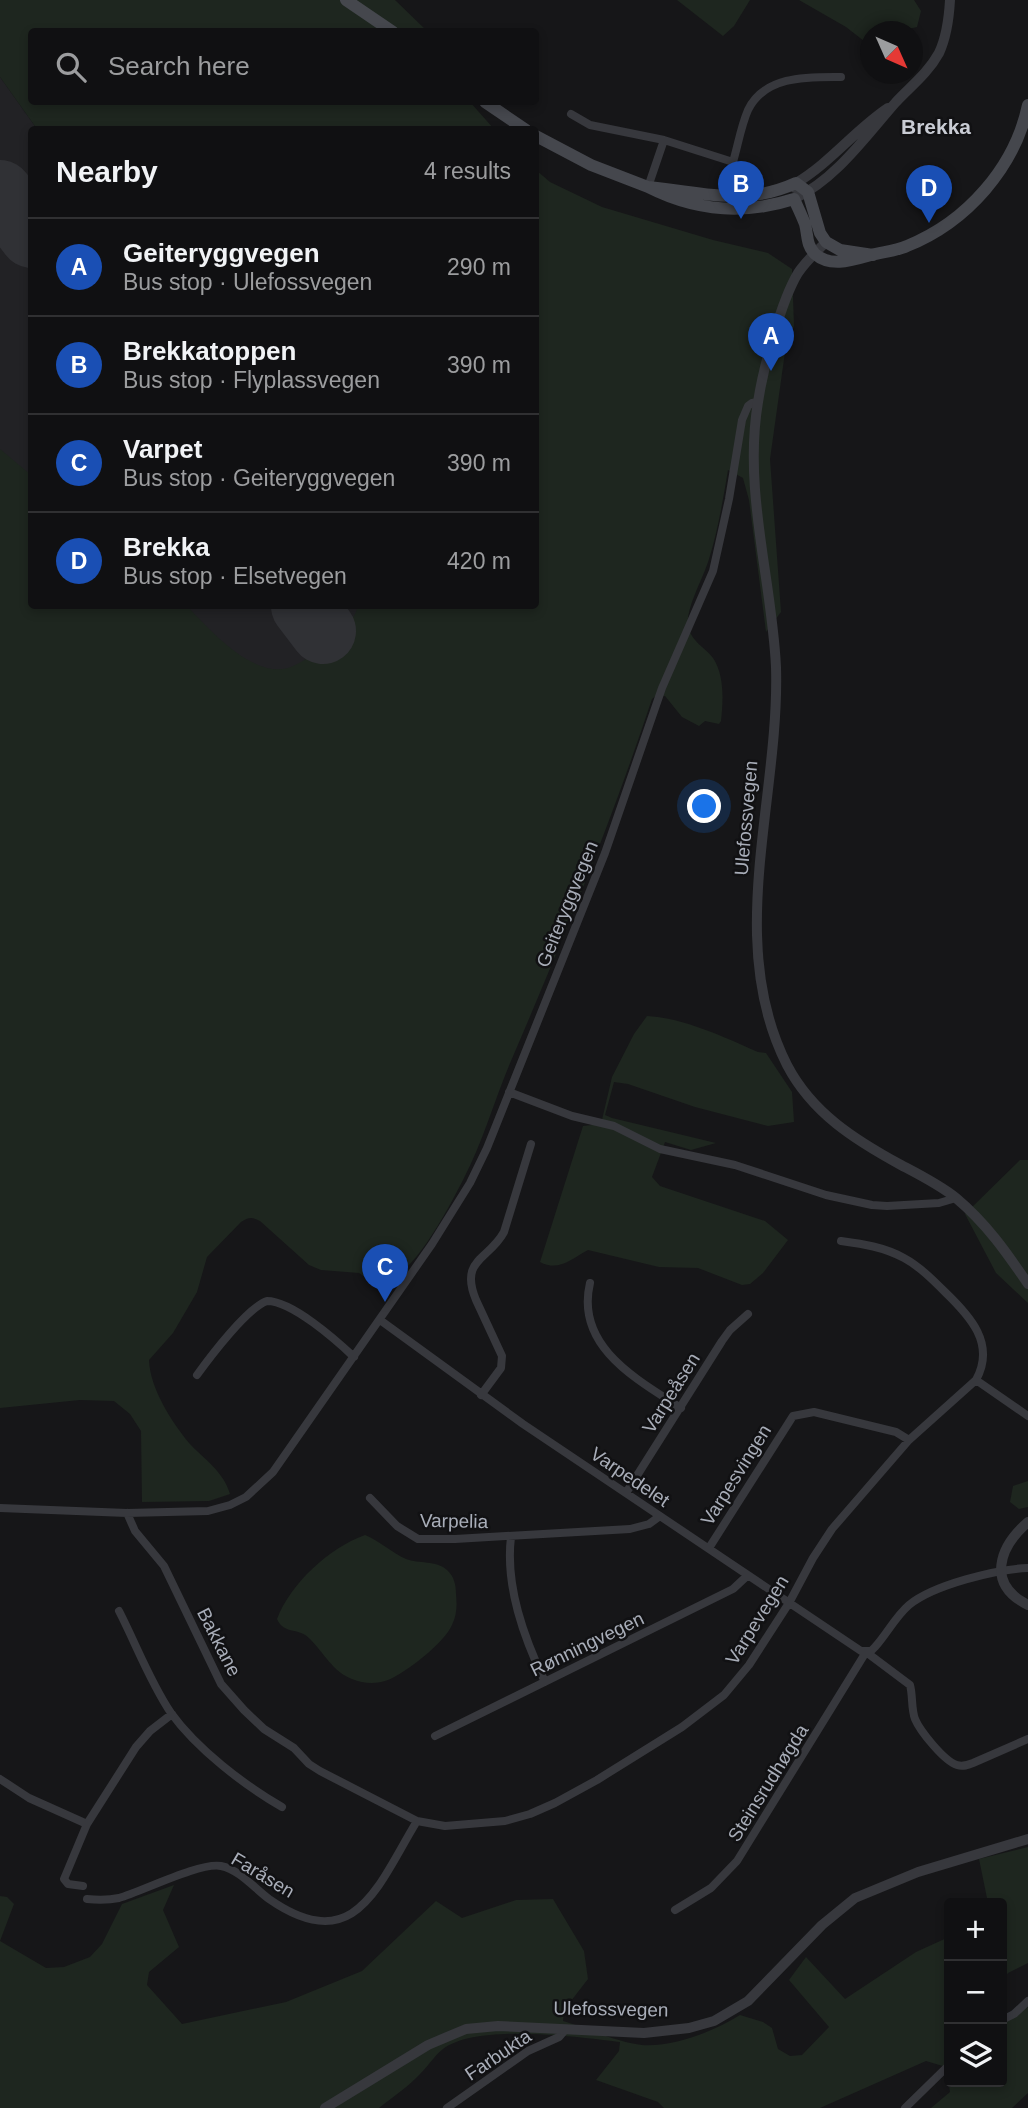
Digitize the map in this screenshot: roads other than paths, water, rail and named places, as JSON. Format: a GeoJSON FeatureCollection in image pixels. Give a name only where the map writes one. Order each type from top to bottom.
{"type":"FeatureCollection","features":[{"type":"Feature","properties":{"kind":"main road"},"geometry":{"type":"LineString","coordinates":[[346,0],[387,28]]}},
{"type":"Feature","properties":{"kind":"main road"},"geometry":{"type":"LineString","coordinates":[[489,105],[520,126]]}},
{"type":"Feature","properties":{"kind":"main road"},"geometry":{"type":"LineString","coordinates":[[539,138],[591,165],[700,206],[758,208],[794,200],[806,226],[807,241],[814,253],[826,260],[837,262],[858,260],[898,249],[921,240],[949,223],[975,201],[996,175],[1019,135],[1028,105]]}},
{"type":"Feature","properties":{"kind":"main road"},"geometry":{"type":"LineString","coordinates":[[648,187],[740,198],[772,192],[796,183],[807,192],[820,233],[826,242],[840,250],[873,255]]}},
{"type":"Feature","properties":{"kind":"street"},"geometry":{"type":"LineString","coordinates":[[794,200],[807,192],[854,150],[925,73],[941,49],[949,19],[950,0]]}},
{"type":"Feature","properties":{"kind":"street"},"geometry":{"type":"LineString","coordinates":[[571,114],[590,125],[664,140],[733,162],[749,108],[764,92],[788,80],[841,77]]}},
{"type":"Feature","properties":{"kind":"street"},"geometry":{"type":"LineString","coordinates":[[794,200],[796,183],[813,172],[874,117],[896,103]]}},
{"type":"Feature","properties":{"kind":"street"},"geometry":{"type":"LineString","coordinates":[[648,187],[664,140]]}},
{"type":"Feature","properties":{"kind":"street","name":"Ulefossvegen"},"geometry":{"type":"LineString","coordinates":[[826,242],[814,253],[793,283],[758,402],[754,435],[755,487],[776,667],[757,918],[761,978],[771,1023],[782,1053],[794,1077],[827,1117],[862,1143],[956,1198],[991,1233],[1028,1284]]}},
{"type":"Feature","properties":{"kind":"street","name":"Geiteryggvegen"},"geometry":{"type":"LineString","coordinates":[[380,1320],[438,1236],[470,1183],[487,1148],[605,853],[662,688],[713,571],[727,510],[744,411],[752,402],[758,402]]}},
{"type":"Feature","properties":{"kind":"street"},"geometry":{"type":"LineString","coordinates":[[509,1092],[572,1116],[614,1126],[660,1149],[735,1165],[825,1195],[887,1206],[939,1203],[956,1198]]}},
{"type":"Feature","properties":{"kind":"street"},"geometry":{"type":"LineString","coordinates":[[481,1395],[501,1368],[502,1356],[472,1290],[471,1277],[481,1256],[498,1242],[504,1232],[531,1144]]}},
{"type":"Feature","properties":{"kind":"street"},"geometry":{"type":"LineString","coordinates":[[841,1241],[875,1246],[903,1258],[937,1284],[976,1326],[983,1349],[982,1367],[976,1380],[1028,1416]]}},
{"type":"Feature","properties":{"kind":"street"},"geometry":{"type":"LineString","coordinates":[[590,1283],[586,1307],[594,1332],[602,1344],[625,1370],[681,1408]]}},
{"type":"Feature","properties":{"kind":"street"},"geometry":{"type":"LineString","coordinates":[[197,1375],[215,1351],[257,1307],[267,1301],[279,1303],[307,1319],[354,1357]]}},
{"type":"Feature","properties":{"kind":"street","name":"Varpeåsen"},"geometry":{"type":"LineString","coordinates":[[626,1493],[722,1341],[748,1314]]}},
{"type":"Feature","properties":{"kind":"street"},"geometry":{"type":"LineString","coordinates":[[0,1508],[127,1513],[208,1511],[230,1505],[268,1479],[380,1320]]}},
{"type":"Feature","properties":{"kind":"street","name":"Varpedelet"},"geometry":{"type":"LineString","coordinates":[[380,1320],[481,1395],[854,1647],[866,1652],[910,1685],[913,1711],[919,1727],[955,1765],[966,1765],[1028,1739]]}},
{"type":"Feature","properties":{"kind":"street","name":"Varpevegen"},"geometry":{"type":"LineString","coordinates":[[309,1764],[417,1821],[445,1826],[505,1821],[530,1814],[597,1780],[665,1738],[716,1702],[744,1671],[789,1603],[829,1533],[909,1440],[976,1380]]}},
{"type":"Feature","properties":{"kind":"street","name":"Varpesvingen"},"geometry":{"type":"LineString","coordinates":[[709,1548],[793,1416],[807,1411],[824,1414],[896,1432],[909,1440]]}},
{"type":"Feature","properties":{"kind":"street","name":"Varpelia"},"geometry":{"type":"LineString","coordinates":[[370,1498],[397,1526],[418,1539],[511,1537],[630,1529],[649,1524],[660,1516]]}},
{"type":"Feature","properties":{"kind":"street","name":"Bakkane"},"geometry":{"type":"LineString","coordinates":[[127,1513],[135,1531],[164,1566],[227,1693],[254,1720],[299,1752],[309,1764]]}},
{"type":"Feature","properties":{"kind":"street"},"geometry":{"type":"LineString","coordinates":[[1028,1522],[1010,1540],[1002,1559],[1001,1571],[1006,1586],[1028,1605]]}},
{"type":"Feature","properties":{"kind":"street","name":"Varpelia"},"geometry":{"type":"LineString","coordinates":[[511,1537],[510,1573],[515,1597],[530,1647],[545,1682]]}},
{"type":"Feature","properties":{"kind":"street"},"geometry":{"type":"LineString","coordinates":[[866,1652],[875,1647],[905,1609],[919,1598],[1001,1571],[1028,1568]]}},
{"type":"Feature","properties":{"kind":"street","name":"Rønningvegen"},"geometry":{"type":"LineString","coordinates":[[435,1736],[733,1590],[748,1575]]}},
{"type":"Feature","properties":{"kind":"street"},"geometry":{"type":"LineString","coordinates":[[119,1611],[172,1714],[230,1772],[257,1793],[282,1807]]}},
{"type":"Feature","properties":{"kind":"street","name":"Steinsrudhøgda"},"geometry":{"type":"LineString","coordinates":[[675,1910],[711,1888],[737,1861],[801,1762],[866,1652]]}},
{"type":"Feature","properties":{"kind":"street"},"geometry":{"type":"LineString","coordinates":[[83,1886],[68,1884],[65,1879],[87,1824],[143,1738],[172,1714]]}},
{"type":"Feature","properties":{"kind":"street"},"geometry":{"type":"LineString","coordinates":[[0,1779],[29,1798],[87,1824]]}},
{"type":"Feature","properties":{"kind":"street","name":"Faråsen"},"geometry":{"type":"LineString","coordinates":[[87,1899],[118,1898],[205,1867],[222,1866],[243,1877],[284,1908],[316,1920],[338,1921],[355,1912],[372,1893],[417,1821]]}},
{"type":"Feature","properties":{"kind":"street","name":"Ulefossvegen"},"geometry":{"type":"LineString","coordinates":[[325,2108],[453,2032],[481,2026],[644,2033],[689,2028],[714,2021],[748,2001],[822,1925],[855,1898],[918,1872],[1028,1839]]}},
{"type":"Feature","properties":{"kind":"street"},"geometry":{"type":"LineString","coordinates":[[1007,2018],[1028,2001]]}},
{"type":"Feature","properties":{"kind":"street","name":"Farbukta"},"geometry":{"type":"LineString","coordinates":[[447,2108],[528,2051],[559,2037],[566,2029]]}},
{"type":"Feature","properties":{"kind":"street"},"geometry":{"type":"LineString","coordinates":[[905,2108],[944,2070]]}},
{"type":"Feature","properties":{"kind":"place","name":"Brekkatoppen"},"geometry":{"type":"Point","coordinates":[741,219]}},
{"type":"Feature","properties":{"kind":"place","name":"Brekka"},"geometry":{"type":"Point","coordinates":[929,223]}},
{"type":"Feature","properties":{"kind":"place","name":"Geiteryggvegen"},"geometry":{"type":"Point","coordinates":[771,371]}},
{"type":"Feature","properties":{"kind":"place","name":"Varpet"},"geometry":{"type":"Point","coordinates":[385,1302]}},
{"type":"Feature","properties":{"kind":"district","name":"Brekka"},"geometry":{"type":"Point","coordinates":[936,126]}}]}
